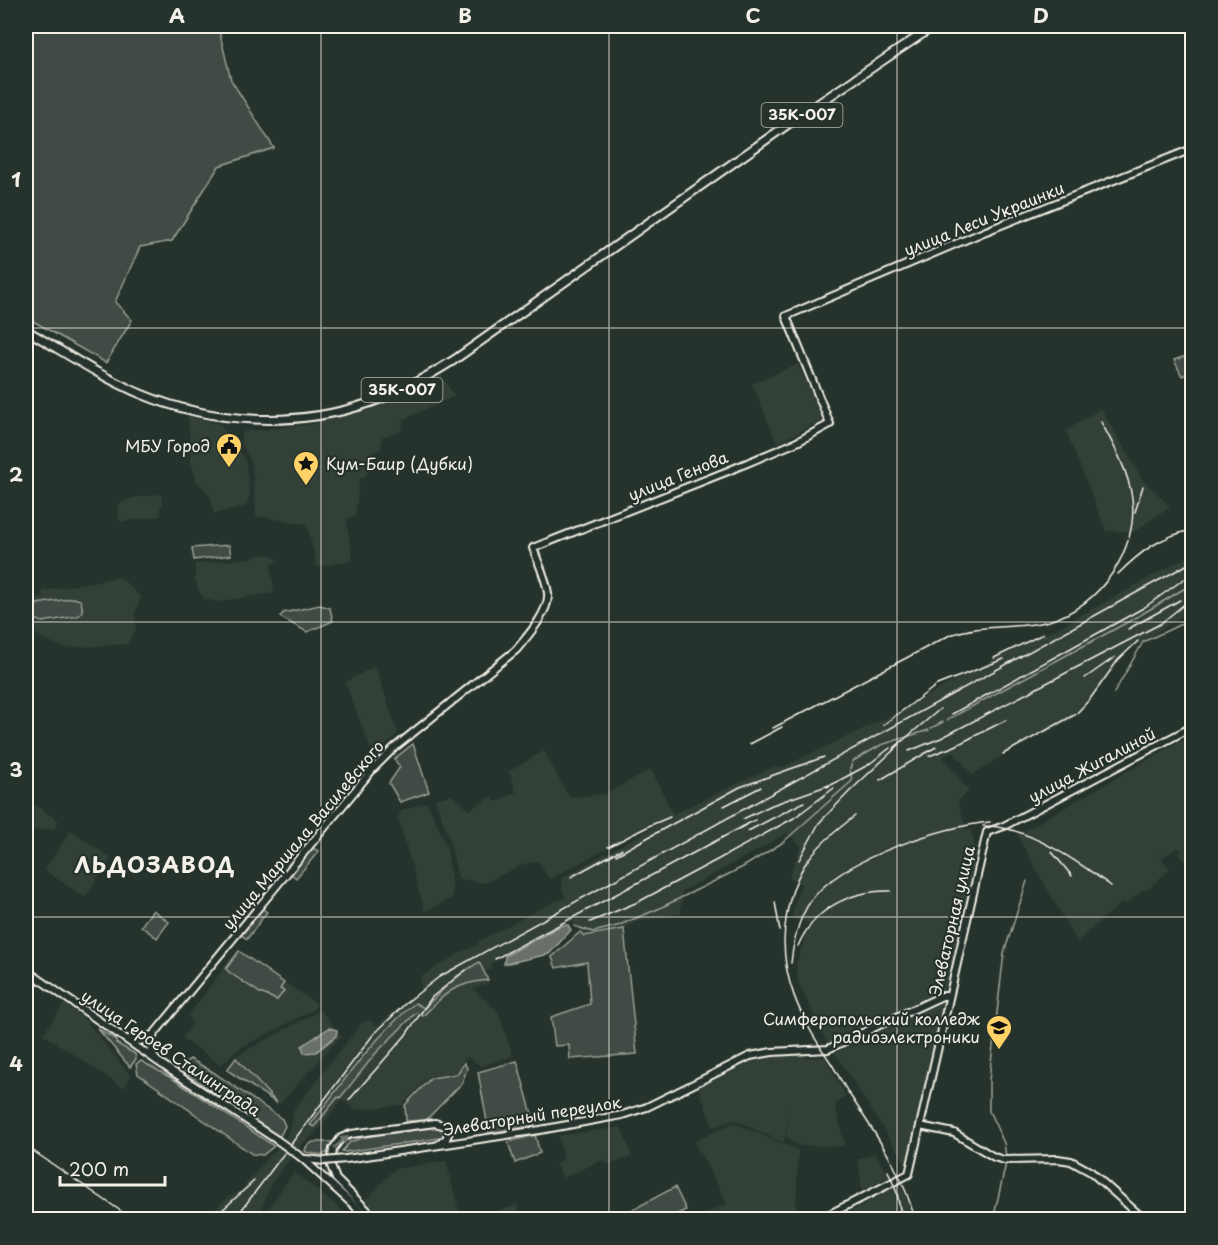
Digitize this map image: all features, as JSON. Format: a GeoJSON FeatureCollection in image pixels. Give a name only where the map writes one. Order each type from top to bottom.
{"type":"FeatureCollection","features":[{"type":"Feature","properties":{"kind":"main road","name":"35К-007"},"geometry":{"type":"LineString","coordinates":[[26,330],[123,385],[161,402],[183,408],[237,418],[274,420],[314,416],[369,403],[418,382],[454,360],[794,120],[934,26]]}},
{"type":"Feature","properties":{"kind":"main road","name":"улица Леси Украинки"},"geometry":{"type":"LineString","coordinates":[[830,424],[786,316],[986,231],[1192,149]]}},
{"type":"Feature","properties":{"kind":"main road","name":"улица Генова"},"geometry":{"type":"LineString","coordinates":[[548,593],[533,548],[797,442],[830,424]]}},
{"type":"Feature","properties":{"kind":"main road","name":"улица Маршала Василевского"},"geometry":{"type":"LineString","coordinates":[[155,1033],[382,759],[516,650],[537,623],[548,602],[548,593]]}},
{"type":"Feature","properties":{"kind":"main road","name":"улица Жигалиной"},"geometry":{"type":"LineString","coordinates":[[1004,826],[1192,727]]}},
{"type":"Feature","properties":{"kind":"main road","name":"Элеваторная улица"},"geometry":{"type":"LineString","coordinates":[[818,1220],[909,1174],[986,834],[988,831],[1004,826]]}},
{"type":"Feature","properties":{"kind":"main road","name":"улица Героев Сталинграда"},"geometry":{"type":"LineString","coordinates":[[26,970],[302,1158],[370,1220]]}},
{"type":"Feature","properties":{"kind":"main road","name":"Элеваторный переулок"},"geometry":{"type":"LineString","coordinates":[[302,1158],[324,1161],[346,1159],[540,1130],[639,1111],[750,1056],[772,1052],[828,1049],[942,996],[949,996]]}},
{"type":"Feature","properties":{"kind":"main road"},"geometry":{"type":"LineString","coordinates":[[123,1037],[140,1041],[146,1040],[155,1033]]}},
{"type":"Feature","properties":{"kind":"main road"},"geometry":{"type":"LineString","coordinates":[[155,1033],[149,1043],[151,1054],[156,1060]]}},
{"type":"Feature","properties":{"kind":"main road"},"geometry":{"type":"LineString","coordinates":[[377,1220],[336,1179],[331,1166],[331,1154],[338,1141],[351,1134],[439,1123],[446,1126],[448,1132],[446,1139],[437,1145]]}},
{"type":"Feature","properties":{"kind":"main road"},"geometry":{"type":"LineString","coordinates":[[920,1126],[954,1133],[994,1157],[1004,1160],[1058,1159],[1078,1164],[1091,1172],[1145,1220]]}},
{"type":"Feature","properties":{"kind":"shaded area"},"geometry":{"type":"Polygon","coordinates":[[[26,26],[218,26],[231,80],[274,148],[219,166],[172,241],[140,247],[115,302],[132,320],[106,363],[26,317],[26,26]]]}},
{"type":"Feature","properties":{"kind":"shaded area"},"geometry":{"type":"Polygon","coordinates":[[[1192,354],[1192,371],[1182,376],[1174,360],[1192,354]]]}},
{"type":"Feature","properties":{"kind":"shaded area"},"geometry":{"type":"Polygon","coordinates":[[[798,364],[823,420],[777,443],[752,384],[798,364]]]}},
{"type":"Feature","properties":{"kind":"shaded area"},"geometry":{"type":"Polygon","coordinates":[[[442,375],[454,396],[403,420],[402,431],[382,437],[381,450],[371,453],[366,476],[360,478],[355,516],[346,519],[353,560],[317,567],[307,524],[256,516],[252,464],[240,440],[243,432],[310,424],[368,409],[406,394],[442,375]]]}},
{"type":"Feature","properties":{"kind":"shaded area"},"geometry":{"type":"Polygon","coordinates":[[[1101,408],[1142,479],[1170,506],[1134,532],[1106,531],[1066,431],[1101,408]]]}},
{"type":"Feature","properties":{"kind":"shaded area"},"geometry":{"type":"Polygon","coordinates":[[[188,416],[220,424],[245,458],[250,495],[246,506],[214,514],[210,496],[196,480],[191,462],[188,416]]]}},
{"type":"Feature","properties":{"kind":"shaded area"},"geometry":{"type":"Polygon","coordinates":[[[161,494],[163,506],[160,507],[161,516],[120,522],[117,505],[132,498],[161,494]]]}},
{"type":"Feature","properties":{"kind":"shaded area"},"geometry":{"type":"Polygon","coordinates":[[[229,545],[231,555],[194,560],[192,548],[229,545]]]}},
{"type":"Feature","properties":{"kind":"shaded area"},"geometry":{"type":"Polygon","coordinates":[[[270,554],[280,561],[271,564],[274,593],[217,602],[205,599],[199,592],[195,579],[195,564],[270,554]]]}},
{"type":"Feature","properties":{"kind":"shaded area"},"geometry":{"type":"Polygon","coordinates":[[[1192,554],[1192,609],[1126,653],[1078,716],[1002,756],[972,775],[953,751],[943,757],[969,791],[958,801],[966,830],[971,830],[976,853],[979,854],[946,989],[828,1045],[798,982],[796,964],[810,923],[791,918],[802,884],[789,878],[801,846],[788,833],[682,892],[681,914],[636,922],[627,926],[628,929],[584,936],[572,921],[490,964],[492,968],[484,973],[488,983],[473,989],[498,1011],[513,1056],[481,1066],[467,1057],[455,1074],[430,1076],[402,1105],[355,1110],[342,1100],[316,1132],[298,1148],[271,1184],[258,1219],[203,1220],[228,1197],[240,1192],[268,1157],[274,1153],[285,1139],[292,1123],[294,1109],[362,1023],[370,1020],[377,1026],[421,989],[420,977],[463,951],[478,945],[477,942],[555,901],[566,899],[562,888],[562,878],[659,824],[658,822],[549,879],[538,861],[524,864],[485,883],[458,879],[449,838],[435,799],[452,795],[469,810],[492,796],[496,802],[516,792],[509,771],[544,751],[569,797],[606,794],[651,769],[673,814],[773,767],[783,767],[892,715],[1192,554]]]}},
{"type":"Feature","properties":{"kind":"shaded area"},"geometry":{"type":"Polygon","coordinates":[[[120,577],[141,597],[135,614],[136,630],[127,644],[65,648],[43,639],[26,626],[28,601],[43,597],[42,591],[120,577]]]}},
{"type":"Feature","properties":{"kind":"shaded area"},"geometry":{"type":"Polygon","coordinates":[[[74,598],[80,600],[82,604],[82,611],[78,616],[42,622],[33,618],[32,611],[37,604],[74,598]]]}},
{"type":"Feature","properties":{"kind":"shaded area"},"geometry":{"type":"Polygon","coordinates":[[[320,605],[330,608],[333,621],[307,632],[280,617],[283,613],[320,605]]]}},
{"type":"Feature","properties":{"kind":"shaded area"},"geometry":{"type":"Polygon","coordinates":[[[375,666],[398,733],[382,750],[372,753],[345,682],[375,666]]]}},
{"type":"Feature","properties":{"kind":"shaded area"},"geometry":{"type":"Polygon","coordinates":[[[1192,734],[1192,863],[1188,866],[1179,853],[1181,851],[1178,847],[1162,858],[1158,854],[1170,869],[1146,891],[1144,889],[1125,905],[1122,902],[1077,942],[1017,835],[1192,734]]]}},
{"type":"Feature","properties":{"kind":"shaded area"},"geometry":{"type":"Polygon","coordinates":[[[413,744],[429,792],[400,802],[389,783],[400,767],[394,759],[413,744]]]}},
{"type":"Feature","properties":{"kind":"shaded area"},"geometry":{"type":"Polygon","coordinates":[[[26,799],[59,821],[55,828],[26,832],[26,799]]]}},
{"type":"Feature","properties":{"kind":"shaded area"},"geometry":{"type":"Polygon","coordinates":[[[427,802],[447,847],[453,897],[425,912],[398,818],[401,811],[427,802]]]}},
{"type":"Feature","properties":{"kind":"shaded area"},"geometry":{"type":"Polygon","coordinates":[[[71,830],[111,858],[85,897],[44,870],[71,830]]]}},
{"type":"Feature","properties":{"kind":"shaded area"},"geometry":{"type":"Polygon","coordinates":[[[312,848],[319,851],[296,878],[291,874],[312,848]]]}},
{"type":"Feature","properties":{"kind":"shaded area"},"geometry":{"type":"Polygon","coordinates":[[[261,908],[267,912],[247,939],[240,934],[261,908]]]}},
{"type":"Feature","properties":{"kind":"shaded area"},"geometry":{"type":"Polygon","coordinates":[[[153,910],[169,922],[157,938],[141,926],[153,910]]]}},
{"type":"Feature","properties":{"kind":"shaded area"},"geometry":{"type":"Polygon","coordinates":[[[562,925],[568,925],[571,930],[549,954],[504,964],[505,956],[562,925]]]}},
{"type":"Feature","properties":{"kind":"shaded area"},"geometry":{"type":"Polygon","coordinates":[[[624,929],[637,1054],[570,1059],[569,1045],[555,1046],[551,1017],[590,1004],[587,962],[556,968],[552,957],[580,932],[584,936],[624,929]]]}},
{"type":"Feature","properties":{"kind":"shaded area"},"geometry":{"type":"Polygon","coordinates":[[[237,950],[317,1004],[313,1010],[235,1051],[221,1065],[182,1038],[192,1024],[188,1016],[237,950]]]}},
{"type":"Feature","properties":{"kind":"shaded area"},"geometry":{"type":"Polygon","coordinates":[[[239,951],[284,983],[280,989],[284,991],[277,1000],[260,993],[226,969],[239,951]]]}},
{"type":"Feature","properties":{"kind":"shaded area"},"geometry":{"type":"Polygon","coordinates":[[[479,962],[488,980],[477,981],[451,990],[423,1016],[416,1013],[376,1053],[314,1127],[310,1125],[359,1061],[400,1017],[415,1003],[424,1008],[457,976],[479,962]]]}},
{"type":"Feature","properties":{"kind":"shaded area"},"geometry":{"type":"Polygon","coordinates":[[[944,1000],[907,1166],[835,1053],[944,1000]]]}},
{"type":"Feature","properties":{"kind":"shaded area"},"geometry":{"type":"Polygon","coordinates":[[[64,1004],[82,1016],[131,1076],[124,1088],[43,1034],[64,1004]]]}},
{"type":"Feature","properties":{"kind":"shaded area"},"geometry":{"type":"Polygon","coordinates":[[[321,1010],[341,1036],[280,1104],[236,1056],[321,1010]]]}},
{"type":"Feature","properties":{"kind":"shaded area"},"geometry":{"type":"Polygon","coordinates":[[[97,1028],[135,1054],[136,1059],[130,1067],[97,1028]]]}},
{"type":"Feature","properties":{"kind":"shaded area"},"geometry":{"type":"Polygon","coordinates":[[[329,1028],[337,1030],[336,1036],[316,1052],[304,1053],[302,1046],[329,1028]]]}},
{"type":"Feature","properties":{"kind":"shaded area"},"geometry":{"type":"Polygon","coordinates":[[[806,1054],[806,1058],[825,1057],[846,1096],[835,1105],[845,1146],[799,1146],[786,1137],[789,1108],[784,1143],[735,1120],[713,1127],[698,1088],[751,1059],[772,1055],[806,1054]]]}},
{"type":"Feature","properties":{"kind":"shaded area"},"geometry":{"type":"Polygon","coordinates":[[[236,1058],[277,1103],[227,1070],[236,1058]]]}},
{"type":"Feature","properties":{"kind":"shaded area"},"geometry":{"type":"Polygon","coordinates":[[[190,1059],[282,1119],[285,1126],[279,1138],[185,1072],[182,1065],[190,1059]]]}},
{"type":"Feature","properties":{"kind":"shaded area"},"geometry":{"type":"Polygon","coordinates":[[[141,1061],[173,1079],[274,1146],[263,1155],[252,1154],[138,1074],[136,1064],[141,1061]]]}},
{"type":"Feature","properties":{"kind":"shaded area"},"geometry":{"type":"Polygon","coordinates":[[[517,1061],[535,1125],[489,1133],[478,1072],[517,1061]]]}},
{"type":"Feature","properties":{"kind":"shaded area"},"geometry":{"type":"Polygon","coordinates":[[[464,1063],[467,1068],[462,1083],[426,1120],[406,1121],[405,1105],[431,1078],[457,1074],[464,1063]]]}},
{"type":"Feature","properties":{"kind":"shaded area"},"geometry":{"type":"Polygon","coordinates":[[[733,1123],[798,1150],[796,1216],[788,1220],[695,1219],[727,1203],[694,1142],[733,1123]]]}},
{"type":"Feature","properties":{"kind":"shaded area"},"geometry":{"type":"Polygon","coordinates":[[[436,1127],[443,1130],[444,1134],[440,1138],[342,1151],[350,1142],[365,1137],[436,1127]]]}},
{"type":"Feature","properties":{"kind":"shaded area"},"geometry":{"type":"Polygon","coordinates":[[[621,1127],[632,1156],[609,1165],[602,1160],[563,1178],[555,1164],[564,1159],[558,1136],[621,1127]]]}},
{"type":"Feature","properties":{"kind":"shaded area"},"geometry":{"type":"Polygon","coordinates":[[[535,1135],[540,1153],[515,1163],[508,1142],[535,1135]]]}},
{"type":"Feature","properties":{"kind":"shaded area"},"geometry":{"type":"Polygon","coordinates":[[[313,1142],[332,1142],[327,1153],[322,1155],[305,1152],[306,1147],[313,1142]]]}},
{"type":"Feature","properties":{"kind":"shaded area"},"geometry":{"type":"Polygon","coordinates":[[[875,1153],[890,1177],[862,1191],[858,1159],[875,1153]]]}},
{"type":"Feature","properties":{"kind":"shaded area"},"geometry":{"type":"Polygon","coordinates":[[[446,1161],[461,1219],[384,1219],[365,1201],[394,1169],[446,1161]]]}},
{"type":"Feature","properties":{"kind":"shaded area"},"geometry":{"type":"Polygon","coordinates":[[[294,1172],[353,1219],[260,1219],[294,1172]]]}},
{"type":"Feature","properties":{"kind":"shaded area"},"geometry":{"type":"Polygon","coordinates":[[[901,1184],[914,1219],[843,1219],[843,1216],[901,1184]]]}},
{"type":"Feature","properties":{"kind":"shaded area"},"geometry":{"type":"Polygon","coordinates":[[[675,1187],[686,1210],[667,1219],[637,1219],[632,1210],[675,1187]]]}},
{"type":"Feature","properties":{"kind":"shaded area"},"geometry":{"type":"Polygon","coordinates":[[[517,1205],[521,1219],[474,1219],[517,1205]]]}},
{"type":"Feature","properties":{"kind":"waterway"},"geometry":{"type":"LineString","coordinates":[[947,720],[1137,617],[1192,584]]}},
{"type":"Feature","properties":{"kind":"waterway"},"geometry":{"type":"LineString","coordinates":[[1114,693],[1143,642],[1192,619]]}},
{"type":"Feature","properties":{"kind":"waterway"},"geometry":{"type":"LineString","coordinates":[[931,728],[943,722]]}},
{"type":"Feature","properties":{"kind":"waterway"},"geometry":{"type":"LineString","coordinates":[[574,926],[593,932],[617,926],[658,909],[743,867],[782,843],[852,781],[850,769],[853,761],[881,745],[929,730]]}},
{"type":"Feature","properties":{"kind":"waterway"},"geometry":{"type":"LineString","coordinates":[[1006,1157],[1004,1143],[989,1111],[989,1080],[1004,953],[1027,881]]}},
{"type":"Feature","properties":{"kind":"waterway"},"geometry":{"type":"LineString","coordinates":[[993,1220],[1006,1163]]}},
{"type":"Feature","properties":{"kind":"railway"},"geometry":{"type":"LineString","coordinates":[[773,728],[950,635],[975,629],[1049,621],[1067,614],[1099,590],[1112,574],[1122,556],[1129,537],[1132,518],[1132,498],[1127,478],[1120,458],[1101,422]]}},
{"type":"Feature","properties":{"kind":"railway"},"geometry":{"type":"LineString","coordinates":[[1135,512],[1143,486]]}},
{"type":"Feature","properties":{"kind":"railway"},"geometry":{"type":"LineString","coordinates":[[1118,574],[1152,546],[1170,536],[1192,530]]}},
{"type":"Feature","properties":{"kind":"railway"},"geometry":{"type":"LineString","coordinates":[[234,1220],[373,1035],[407,1002],[439,977],[1192,562]]}},
{"type":"Feature","properties":{"kind":"railway"},"geometry":{"type":"LineString","coordinates":[[952,714],[1145,607],[1184,579]]}},
{"type":"Feature","properties":{"kind":"railway"},"geometry":{"type":"LineString","coordinates":[[909,751],[941,738],[1160,624],[1192,598]]}},
{"type":"Feature","properties":{"kind":"railway"},"geometry":{"type":"LineString","coordinates":[[1128,629],[1180,600]]}},
{"type":"Feature","properties":{"kind":"railway"},"geometry":{"type":"LineString","coordinates":[[994,658],[1043,634]]}},
{"type":"Feature","properties":{"kind":"railway"},"geometry":{"type":"LineString","coordinates":[[1003,754],[1076,714],[1090,699],[1118,660],[1138,641]]}},
{"type":"Feature","properties":{"kind":"railway"},"geometry":{"type":"LineString","coordinates":[[1085,678],[1115,657]]}},
{"type":"Feature","properties":{"kind":"railway"},"geometry":{"type":"LineString","coordinates":[[883,725],[937,685],[1004,659]]}},
{"type":"Feature","properties":{"kind":"railway"},"geometry":{"type":"LineString","coordinates":[[894,748],[940,709]]}},
{"type":"Feature","properties":{"kind":"railway"},"geometry":{"type":"LineString","coordinates":[[929,756],[955,746],[1006,720]]}},
{"type":"Feature","properties":{"kind":"railway"},"geometry":{"type":"LineString","coordinates":[[750,744],[782,727]]}},
{"type":"Feature","properties":{"kind":"railway"},"geometry":{"type":"LineString","coordinates":[[799,860],[819,823],[900,744]]}},
{"type":"Feature","properties":{"kind":"railway"},"geometry":{"type":"LineString","coordinates":[[880,780],[936,747]]}},
{"type":"Feature","properties":{"kind":"railway"},"geometry":{"type":"LineString","coordinates":[[827,787],[868,765],[890,748]]}},
{"type":"Feature","properties":{"kind":"railway"},"geometry":{"type":"LineString","coordinates":[[616,855],[740,787],[824,757]]}},
{"type":"Feature","properties":{"kind":"railway"},"geometry":{"type":"LineString","coordinates":[[743,819],[772,805],[835,783]]}},
{"type":"Feature","properties":{"kind":"railway"},"geometry":{"type":"LineString","coordinates":[[724,806],[761,787]]}},
{"type":"Feature","properties":{"kind":"railway"},"geometry":{"type":"LineString","coordinates":[[590,922],[638,902],[794,818],[834,788]]}},
{"type":"Feature","properties":{"kind":"railway"},"geometry":{"type":"LineString","coordinates":[[748,831],[804,802]]}},
{"type":"Feature","properties":{"kind":"railway"},"geometry":{"type":"LineString","coordinates":[[855,816],[828,837],[808,859],[801,871],[786,919],[785,958],[788,977],[801,1013],[889,1156],[904,1187],[915,1220]]}},
{"type":"Feature","properties":{"kind":"railway"},"geometry":{"type":"LineString","coordinates":[[608,847],[670,817]]}},
{"type":"Feature","properties":{"kind":"railway"},"geometry":{"type":"LineString","coordinates":[[495,959],[755,820]]}},
{"type":"Feature","properties":{"kind":"railway"},"geometry":{"type":"LineString","coordinates":[[791,963],[802,916],[812,899],[833,879],[875,855],[899,845],[947,830],[990,822]]}},
{"type":"Feature","properties":{"kind":"railway"},"geometry":{"type":"LineString","coordinates":[[983,826],[1016,831],[1033,838],[1067,856],[1111,886]]}},
{"type":"Feature","properties":{"kind":"railway"},"geometry":{"type":"LineString","coordinates":[[571,877],[622,849]]}},
{"type":"Feature","properties":{"kind":"railway"},"geometry":{"type":"LineString","coordinates":[[1052,852],[1072,876]]}},
{"type":"Feature","properties":{"kind":"railway"},"geometry":{"type":"LineString","coordinates":[[798,946],[814,921],[836,904],[862,894],[891,891]]}},
{"type":"Feature","properties":{"kind":"railway"},"geometry":{"type":"LineString","coordinates":[[775,902],[780,931]]}},
{"type":"Feature","properties":{"kind":"railway"},"geometry":{"type":"LineString","coordinates":[[349,1100],[405,1036],[432,997],[466,970]]}},
{"type":"Feature","properties":{"kind":"railway"},"geometry":{"type":"LineString","coordinates":[[26,1146],[134,1220]]}},
{"type":"Feature","properties":{"kind":"railway"},"geometry":{"type":"LineString","coordinates":[[888,1171],[897,1193],[902,1220]]}},
{"type":"Feature","properties":{"kind":"railway"},"geometry":{"type":"LineString","coordinates":[[208,1220],[218,1214],[254,1181]]}},
{"type":"Feature","properties":{"kind":"place","name":"МБУ Город"},"geometry":{"type":"Point","coordinates":[229,469]}},
{"type":"Feature","properties":{"kind":"place","name":"Кум-Баир (Дубки)"},"geometry":{"type":"Point","coordinates":[306,487]}},
{"type":"Feature","properties":{"kind":"place","name":"Симферопольский колледж радиоэлектроники"},"geometry":{"type":"Point","coordinates":[999,1051]}},
{"type":"Feature","properties":{"kind":"district","name":"ЛЬДОЗАВОД"},"geometry":{"type":"Point","coordinates":[155,865]}}]}
